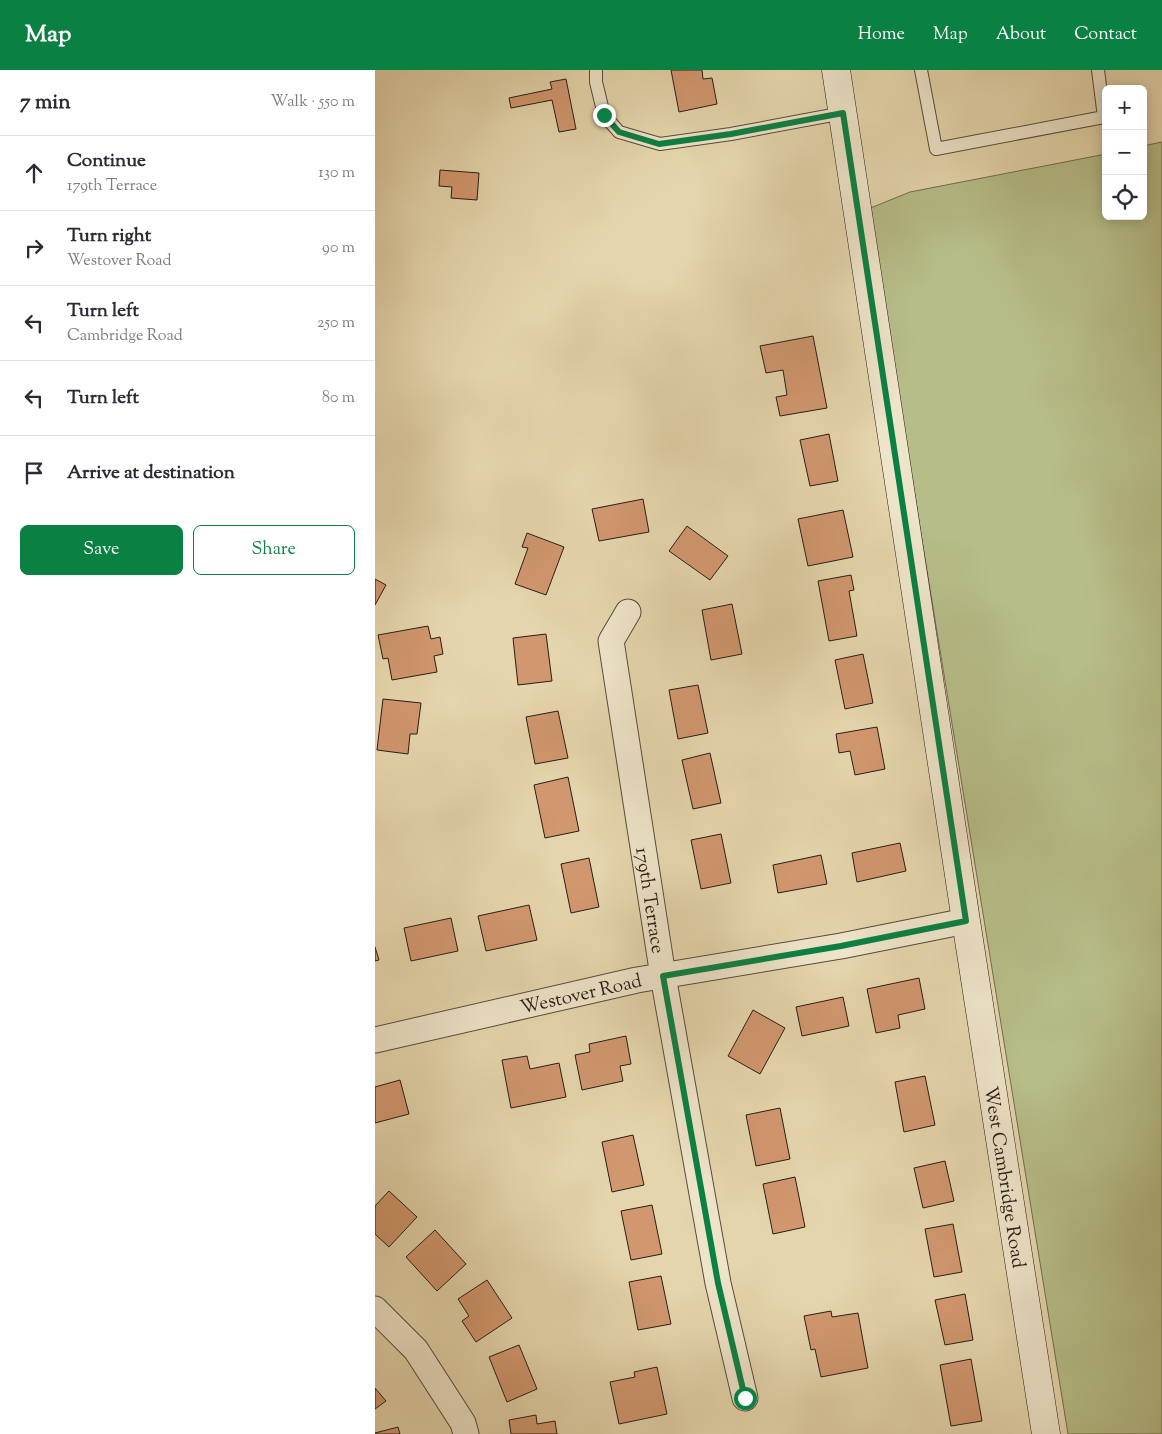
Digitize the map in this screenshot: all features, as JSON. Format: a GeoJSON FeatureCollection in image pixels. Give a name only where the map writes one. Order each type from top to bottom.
{"type":"FeatureCollection","features":[{"type":"Feature","properties":{"kind":"street","name":"West Cambridge Road"},"geometry":{"type":"LineString","coordinates":[[836,70],[1046,1434]]}},
{"type":"Feature","properties":{"kind":"street","name":"179th Terrace"},"geometry":{"type":"LineString","coordinates":[[628,612],[611,642],[663,976],[718,1283],[745,1398]]}},
{"type":"Feature","properties":{"kind":"street","name":"Westover Road"},"geometry":{"type":"LineString","coordinates":[[375,1040],[637,980],[841,946],[966,921]]}},
{"type":"Feature","properties":{"kind":"street"},"geometry":{"type":"LineString","coordinates":[[375,1309],[416,1350],[463,1423],[467,1434]]}},
{"type":"Feature","properties":{"kind":"lane"},"geometry":{"type":"LineString","coordinates":[[596,70],[596,82],[604,115],[619,132],[659,144],[731,134],[843,113]]}},
{"type":"Feature","properties":{"kind":"lane"},"geometry":{"type":"LineString","coordinates":[[921,70],[936,148],[1104,117],[1098,70]]}},
{"type":"Feature","properties":{"kind":"green space"},"geometry":{"type":"Polygon","coordinates":[[[1162,142],[1162,1434],[1068,1434],[868,209],[910,192],[1102,155],[1102,220],[1147,220],[1147,145],[1162,142]]]}},
{"type":"Feature","properties":{"kind":"building"},"geometry":{"type":"Polygon","coordinates":[[[671,70],[702,70],[703,79],[712,78],[717,104],[679,112],[671,70]]]}},
{"type":"Feature","properties":{"kind":"building"},"geometry":{"type":"Polygon","coordinates":[[[566,79],[576,129],[559,132],[552,100],[511,108],[509,98],[552,89],[550,82],[566,79]]]}},
{"type":"Feature","properties":{"kind":"building"},"geometry":{"type":"Polygon","coordinates":[[[440,170],[479,173],[477,200],[451,198],[452,187],[439,186],[440,170]]]}},
{"type":"Feature","properties":{"kind":"building"},"geometry":{"type":"Polygon","coordinates":[[[813,336],[827,408],[780,416],[776,397],[787,395],[783,370],[766,373],[760,346],[813,336]]]}},
{"type":"Feature","properties":{"kind":"building"},"geometry":{"type":"Polygon","coordinates":[[[829,434],[838,481],[810,486],[800,440],[829,434]]]}},
{"type":"Feature","properties":{"kind":"building"},"geometry":{"type":"Polygon","coordinates":[[[643,499],[649,532],[599,541],[592,509],[643,499]]]}},
{"type":"Feature","properties":{"kind":"building"},"geometry":{"type":"Polygon","coordinates":[[[843,510],[853,557],[808,566],[798,519],[843,510]]]}},
{"type":"Feature","properties":{"kind":"building"},"geometry":{"type":"Polygon","coordinates":[[[687,526],[728,556],[710,580],[669,551],[687,526]]]}},
{"type":"Feature","properties":{"kind":"building"},"geometry":{"type":"Polygon","coordinates":[[[527,533],[564,547],[546,595],[515,584],[528,548],[522,547],[527,533]]]}},
{"type":"Feature","properties":{"kind":"building"},"geometry":{"type":"Polygon","coordinates":[[[851,575],[854,590],[849,591],[857,636],[829,641],[818,581],[851,575]]]}},
{"type":"Feature","properties":{"kind":"building"},"geometry":{"type":"Polygon","coordinates":[[[375,579],[386,585],[375,605],[375,579]]]}},
{"type":"Feature","properties":{"kind":"building"},"geometry":{"type":"Polygon","coordinates":[[[732,604],[742,654],[711,660],[702,610],[732,604]]]}},
{"type":"Feature","properties":{"kind":"building"},"geometry":{"type":"Polygon","coordinates":[[[428,626],[431,639],[440,637],[443,654],[434,656],[437,672],[392,680],[388,658],[383,659],[378,635],[428,626]]]}},
{"type":"Feature","properties":{"kind":"building"},"geometry":{"type":"Polygon","coordinates":[[[546,634],[552,681],[518,685],[513,638],[546,634]]]}},
{"type":"Feature","properties":{"kind":"building"},"geometry":{"type":"Polygon","coordinates":[[[863,654],[873,703],[845,709],[835,660],[863,654]]]}},
{"type":"Feature","properties":{"kind":"building"},"geometry":{"type":"Polygon","coordinates":[[[698,685],[708,733],[678,739],[669,690],[698,685]]]}},
{"type":"Feature","properties":{"kind":"building"},"geometry":{"type":"Polygon","coordinates":[[[383,699],[421,703],[417,734],[410,734],[408,754],[377,750],[383,699]]]}},
{"type":"Feature","properties":{"kind":"building"},"geometry":{"type":"Polygon","coordinates":[[[558,711],[568,758],[535,764],[526,717],[558,711]]]}},
{"type":"Feature","properties":{"kind":"building"},"geometry":{"type":"Polygon","coordinates":[[[877,727],[885,769],[855,775],[850,751],[839,753],[836,734],[877,727]]]}},
{"type":"Feature","properties":{"kind":"building"},"geometry":{"type":"Polygon","coordinates":[[[710,753],[721,803],[693,809],[682,760],[710,753]]]}},
{"type":"Feature","properties":{"kind":"building"},"geometry":{"type":"Polygon","coordinates":[[[568,777],[579,831],[545,838],[534,785],[568,777]]]}},
{"type":"Feature","properties":{"kind":"building"},"geometry":{"type":"Polygon","coordinates":[[[721,834],[731,883],[701,889],[691,840],[721,834]]]}},
{"type":"Feature","properties":{"kind":"building"},"geometry":{"type":"Polygon","coordinates":[[[900,843],[906,871],[857,882],[852,853],[900,843]]]}},
{"type":"Feature","properties":{"kind":"building"},"geometry":{"type":"Polygon","coordinates":[[[821,855],[827,884],[778,893],[773,865],[821,855]]]}},
{"type":"Feature","properties":{"kind":"building"},"geometry":{"type":"Polygon","coordinates":[[[589,858],[599,907],[571,913],[561,864],[589,858]]]}},
{"type":"Feature","properties":{"kind":"building"},"geometry":{"type":"Polygon","coordinates":[[[529,905],[537,940],[486,951],[478,916],[529,905]]]}},
{"type":"Feature","properties":{"kind":"building"},"geometry":{"type":"Polygon","coordinates":[[[451,918],[458,951],[411,961],[404,928],[451,918]]]}},
{"type":"Feature","properties":{"kind":"building"},"geometry":{"type":"Polygon","coordinates":[[[375,947],[379,960],[375,961],[375,947]]]}},
{"type":"Feature","properties":{"kind":"building"},"geometry":{"type":"Polygon","coordinates":[[[919,978],[925,1009],[898,1015],[900,1028],[876,1033],[867,989],[919,978]]]}},
{"type":"Feature","properties":{"kind":"building"},"geometry":{"type":"Polygon","coordinates":[[[843,997],[849,1026],[802,1036],[796,1007],[843,997]]]}},
{"type":"Feature","properties":{"kind":"building"},"geometry":{"type":"Polygon","coordinates":[[[753,1010],[785,1028],[760,1074],[728,1056],[753,1010]]]}},
{"type":"Feature","properties":{"kind":"building"},"geometry":{"type":"Polygon","coordinates":[[[626,1036],[631,1064],[620,1066],[623,1081],[582,1090],[575,1055],[590,1052],[589,1044],[626,1036]]]}},
{"type":"Feature","properties":{"kind":"building"},"geometry":{"type":"Polygon","coordinates":[[[527,1056],[530,1069],[559,1063],[566,1097],[511,1108],[502,1060],[527,1056]]]}},
{"type":"Feature","properties":{"kind":"building"},"geometry":{"type":"Polygon","coordinates":[[[925,1076],[935,1125],[904,1132],[895,1082],[925,1076]]]}},
{"type":"Feature","properties":{"kind":"building"},"geometry":{"type":"Polygon","coordinates":[[[400,1080],[409,1114],[375,1123],[375,1087],[400,1080]]]}},
{"type":"Feature","properties":{"kind":"building"},"geometry":{"type":"Polygon","coordinates":[[[780,1108],[790,1159],[756,1166],[746,1115],[780,1108]]]}},
{"type":"Feature","properties":{"kind":"building"},"geometry":{"type":"Polygon","coordinates":[[[633,1135],[644,1185],[612,1192],[602,1142],[633,1135]]]}},
{"type":"Feature","properties":{"kind":"building"},"geometry":{"type":"Polygon","coordinates":[[[945,1161],[954,1201],[923,1208],[914,1168],[945,1161]]]}},
{"type":"Feature","properties":{"kind":"building"},"geometry":{"type":"Polygon","coordinates":[[[795,1177],[805,1227],[773,1234],[763,1184],[795,1177]]]}},
{"type":"Feature","properties":{"kind":"building"},"geometry":{"type":"Polygon","coordinates":[[[389,1191],[417,1217],[389,1247],[375,1234],[375,1206],[389,1191]]]}},
{"type":"Feature","properties":{"kind":"building"},"geometry":{"type":"Polygon","coordinates":[[[652,1205],[662,1254],[631,1260],[621,1211],[652,1205]]]}},
{"type":"Feature","properties":{"kind":"building"},"geometry":{"type":"Polygon","coordinates":[[[953,1224],[962,1272],[934,1277],[925,1229],[953,1224]]]}},
{"type":"Feature","properties":{"kind":"building"},"geometry":{"type":"Polygon","coordinates":[[[435,1230],[466,1264],[437,1291],[406,1257],[435,1230]]]}},
{"type":"Feature","properties":{"kind":"building"},"geometry":{"type":"Polygon","coordinates":[[[661,1276],[671,1324],[638,1330],[629,1282],[661,1276]]]}},
{"type":"Feature","properties":{"kind":"building"},"geometry":{"type":"Polygon","coordinates":[[[487,1280],[512,1318],[476,1342],[462,1321],[469,1316],[458,1299],[487,1280]]]}},
{"type":"Feature","properties":{"kind":"building"},"geometry":{"type":"Polygon","coordinates":[[[965,1294],[973,1340],[945,1345],[935,1300],[965,1294]]]}},
{"type":"Feature","properties":{"kind":"building"},"geometry":{"type":"Polygon","coordinates":[[[831,1311],[832,1317],[858,1313],[868,1368],[821,1377],[815,1349],[811,1350],[804,1316],[831,1311]]]}},
{"type":"Feature","properties":{"kind":"building"},"geometry":{"type":"Polygon","coordinates":[[[519,1345],[537,1389],[507,1402],[489,1357],[519,1345]]]}},
{"type":"Feature","properties":{"kind":"building"},"geometry":{"type":"Polygon","coordinates":[[[971,1359],[982,1421],[951,1426],[940,1365],[971,1359]]]}},
{"type":"Feature","properties":{"kind":"building"},"geometry":{"type":"Polygon","coordinates":[[[657,1367],[667,1414],[619,1424],[610,1382],[635,1377],[634,1372],[657,1367]]]}},
{"type":"Feature","properties":{"kind":"building"},"geometry":{"type":"Polygon","coordinates":[[[375,1388],[386,1401],[375,1409],[375,1388]]]}},
{"type":"Feature","properties":{"kind":"building"},"geometry":{"type":"Polygon","coordinates":[[[536,1415],[537,1424],[555,1421],[557,1434],[511,1434],[509,1420],[536,1415]]]}},
{"type":"Feature","properties":{"kind":"building"},"geometry":{"type":"Polygon","coordinates":[[[398,1427],[400,1434],[375,1434],[375,1433],[398,1427]]]}},
{"type":"Feature","properties":{"kind":"route"},"geometry":{"type":"LineString","coordinates":[[604,115],[619,132],[659,144],[731,134],[843,113],[966,921],[841,946],[663,976],[718,1283],[745,1398]]}}]}
